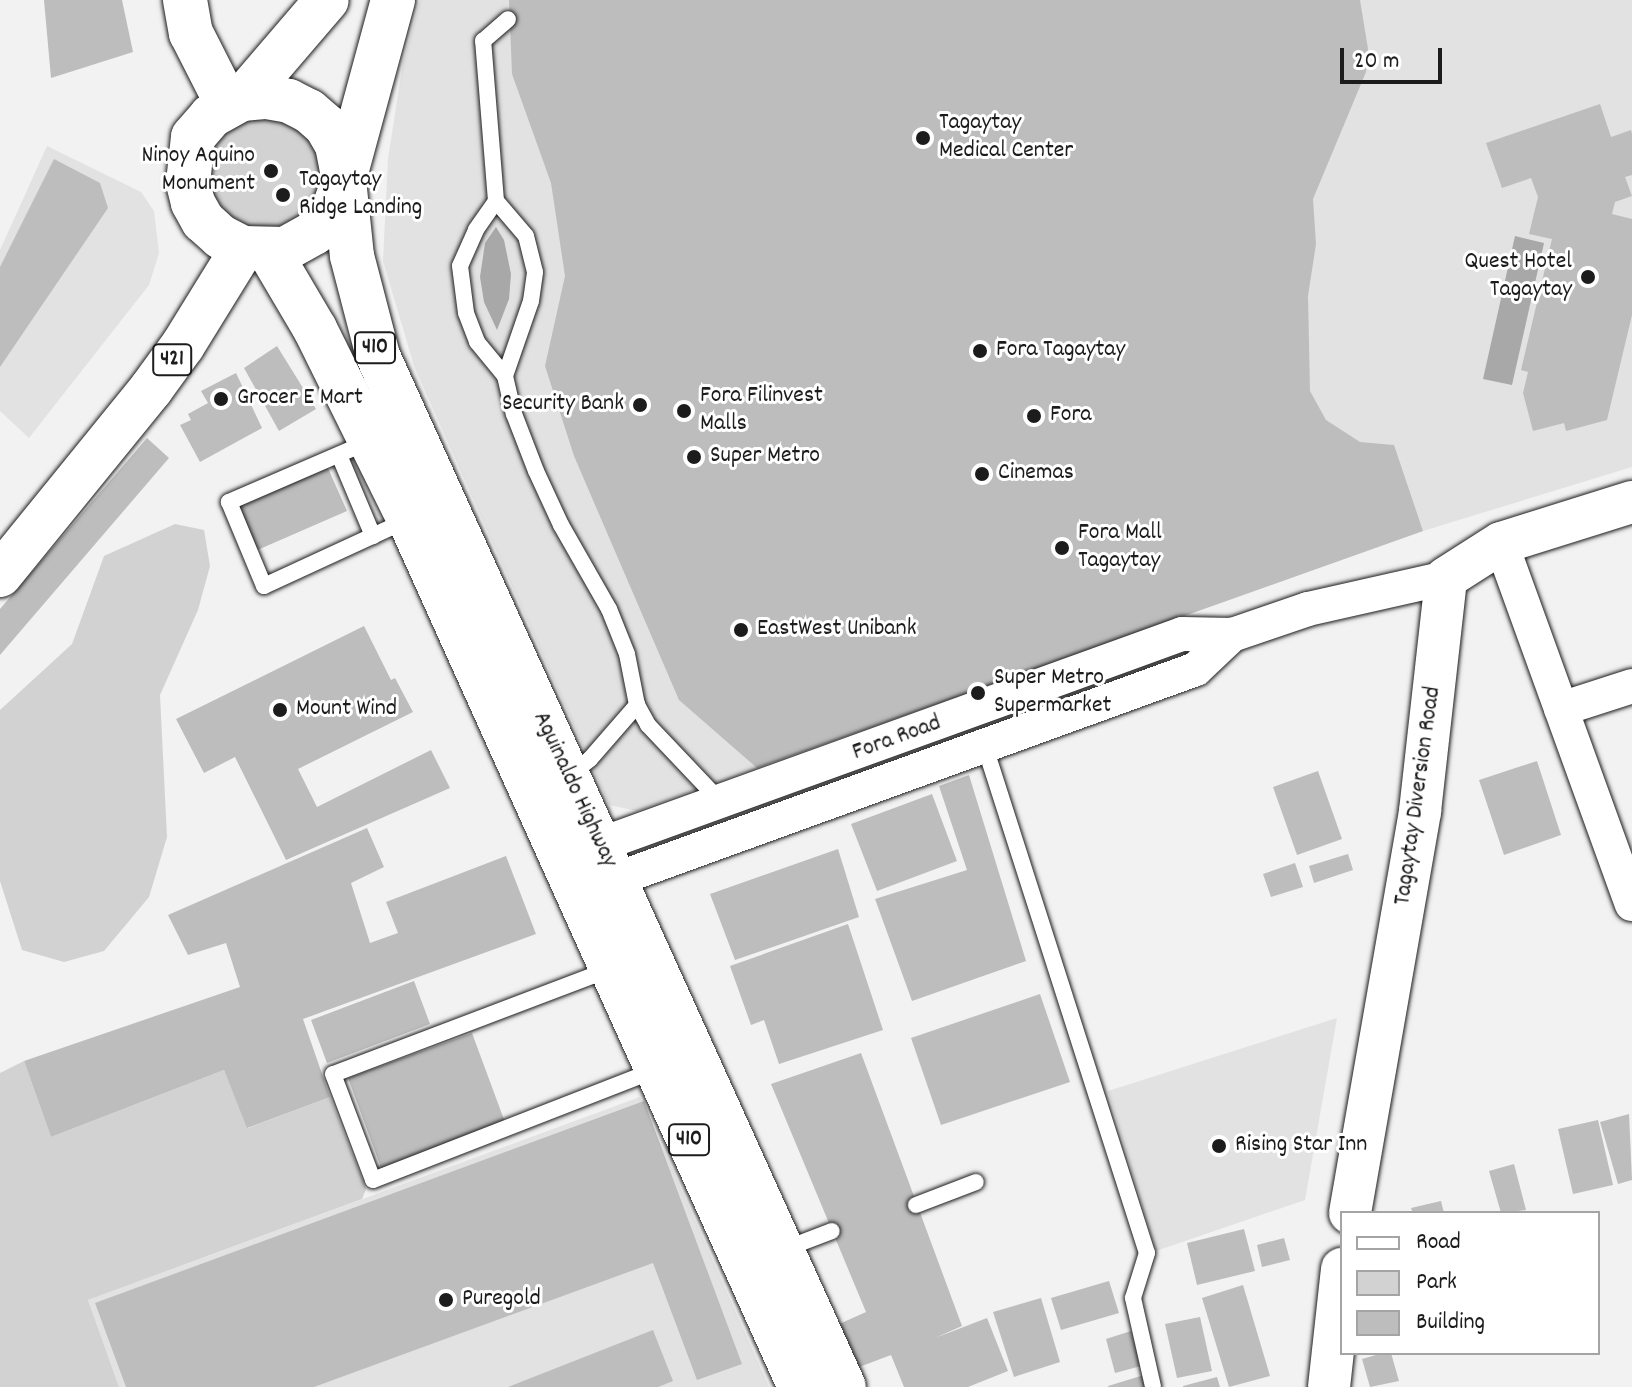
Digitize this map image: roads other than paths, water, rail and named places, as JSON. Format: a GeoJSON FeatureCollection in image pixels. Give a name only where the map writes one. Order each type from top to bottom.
{"type":"FeatureCollection","features":[{"type":"Feature","properties":{"kind":"main road"},"geometry":{"type":"LineString","coordinates":[[185,0],[191,33],[235,103]]}},
{"type":"Feature","properties":{"kind":"main road","name":"410"},"geometry":{"type":"LineString","coordinates":[[235,103],[327,0]]}},
{"type":"Feature","properties":{"kind":"main road","name":"410"},"geometry":{"type":"LineString","coordinates":[[344,180],[337,145],[326,126],[309,111],[289,101],[267,97],[235,103],[211,116],[193,137],[188,183],[193,203],[203,221],[221,237],[256,250],[285,249],[314,233],[334,208],[344,180],[393,0]]}},
{"type":"Feature","properties":{"kind":"main road","name":"Aguinaldo Highway"},"geometry":{"type":"LineString","coordinates":[[344,180],[352,256],[378,356],[567,777],[612,968],[800,1387]]}},
{"type":"Feature","properties":{"kind":"main road","name":"Aguinaldo Highway"},"geometry":{"type":"LineString","coordinates":[[256,250],[315,329],[355,448],[391,527],[589,869],[781,1250],[844,1387]]}},
{"type":"Feature","properties":{"kind":"main road","name":"421"},"geometry":{"type":"LineString","coordinates":[[0,575],[151,389],[256,250]]}},
{"type":"Feature","properties":{"kind":"street"},"geometry":{"type":"LineString","coordinates":[[1446,578],[1501,543],[1632,502]]}},
{"type":"Feature","properties":{"kind":"street"},"geometry":{"type":"LineString","coordinates":[[1501,543],[1632,904]]}},
{"type":"Feature","properties":{"kind":"street","name":"Fora Road"},"geometry":{"type":"LineString","coordinates":[[666,842],[721,802],[1182,634],[1232,635],[1308,609],[1446,578]]}},
{"type":"Feature","properties":{"kind":"street","name":"Tagaytay Diversion Road"},"geometry":{"type":"LineString","coordinates":[[1350,1211],[1420,811],[1446,578]]}},
{"type":"Feature","properties":{"kind":"street","name":"Fora Road"},"geometry":{"type":"LineString","coordinates":[[589,869],[666,842],[985,747],[1196,669],[1232,635]]}},
{"type":"Feature","properties":{"kind":"street"},"geometry":{"type":"LineString","coordinates":[[1561,709],[1632,686]]}},
{"type":"Feature","properties":{"kind":"street"},"geometry":{"type":"LineString","coordinates":[[1329,1387],[1340,1287]]}},
{"type":"Feature","properties":{"kind":"lane"},"geometry":{"type":"LineString","coordinates":[[505,376],[531,301],[535,272],[526,236],[496,201],[483,41],[508,19]]}},
{"type":"Feature","properties":{"kind":"lane"},"geometry":{"type":"LineString","coordinates":[[496,201],[476,230],[460,266],[466,313],[477,342],[505,376],[514,414],[536,471],[613,620],[627,654],[637,705],[648,725],[721,802]]}},
{"type":"Feature","properties":{"kind":"lane"},"geometry":{"type":"LineString","coordinates":[[355,448],[229,502],[264,586],[391,527]]}},
{"type":"Feature","properties":{"kind":"lane"},"geometry":{"type":"LineString","coordinates":[[567,777],[590,759],[637,705]]}},
{"type":"Feature","properties":{"kind":"lane"},"geometry":{"type":"LineString","coordinates":[[985,747],[1147,1253],[1133,1298],[1153,1387]]}},
{"type":"Feature","properties":{"kind":"lane"},"geometry":{"type":"LineString","coordinates":[[612,968],[333,1074],[373,1180],[657,1069]]}},
{"type":"Feature","properties":{"kind":"lane"},"geometry":{"type":"LineString","coordinates":[[916,1205],[976,1182]]}},
{"type":"Feature","properties":{"kind":"lane"},"geometry":{"type":"LineString","coordinates":[[781,1250],[832,1231]]}},
{"type":"Feature","properties":{"kind":"place","name":"Tagaytay Medical Center"},"geometry":{"type":"Point","coordinates":[923,138]}},
{"type":"Feature","properties":{"kind":"place","name":"Ninoy Aquino Monument"},"geometry":{"type":"Point","coordinates":[271,171]}},
{"type":"Feature","properties":{"kind":"place","name":"Tagaytay Ridge Landing"},"geometry":{"type":"Point","coordinates":[283,195]}},
{"type":"Feature","properties":{"kind":"place","name":"Quest Hotel Tagaytay"},"geometry":{"type":"Point","coordinates":[1588,277]}},
{"type":"Feature","properties":{"kind":"place","name":"Fora Tagaytay"},"geometry":{"type":"Point","coordinates":[980,351]}},
{"type":"Feature","properties":{"kind":"place","name":"Grocer E Mart"},"geometry":{"type":"Point","coordinates":[221,399]}},
{"type":"Feature","properties":{"kind":"place","name":"Security Bank"},"geometry":{"type":"Point","coordinates":[640,405]}},
{"type":"Feature","properties":{"kind":"place","name":"Fora Filinvest Malls"},"geometry":{"type":"Point","coordinates":[684,411]}},
{"type":"Feature","properties":{"kind":"place","name":"Fora"},"geometry":{"type":"Point","coordinates":[1034,416]}},
{"type":"Feature","properties":{"kind":"place","name":"Super Metro"},"geometry":{"type":"Point","coordinates":[694,457]}},
{"type":"Feature","properties":{"kind":"place","name":"Cinemas"},"geometry":{"type":"Point","coordinates":[982,474]}},
{"type":"Feature","properties":{"kind":"place","name":"Fora Mall Tagaytay"},"geometry":{"type":"Point","coordinates":[1062,548]}},
{"type":"Feature","properties":{"kind":"place","name":"EastWest Unibank"},"geometry":{"type":"Point","coordinates":[741,630]}},
{"type":"Feature","properties":{"kind":"place","name":"Super Metro Supermarket"},"geometry":{"type":"Point","coordinates":[978,693]}},
{"type":"Feature","properties":{"kind":"place","name":"Mount Wind"},"geometry":{"type":"Point","coordinates":[280,710]}},
{"type":"Feature","properties":{"kind":"place","name":"Rising Star Inn"},"geometry":{"type":"Point","coordinates":[1219,1146]}},
{"type":"Feature","properties":{"kind":"place","name":"Puregold"},"geometry":{"type":"Point","coordinates":[446,1300]}}]}
